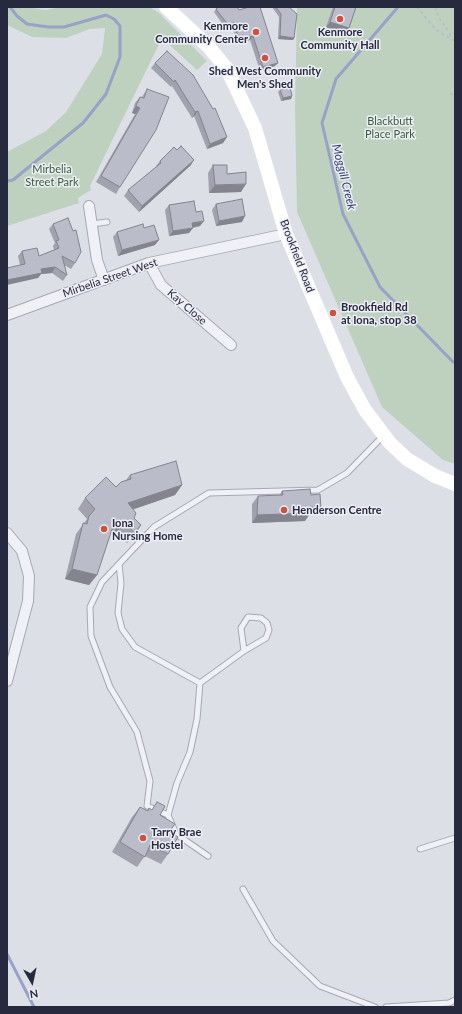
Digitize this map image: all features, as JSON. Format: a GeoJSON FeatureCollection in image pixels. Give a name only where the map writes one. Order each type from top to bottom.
{"type":"FeatureCollection","features":[{"type":"Feature","properties":{"kind":"main road","name":"Brookfield Road"},"geometry":{"type":"LineString","coordinates":[[166,7],[208,46],[227,69],[255,128],[286,234],[347,377],[365,410],[384,435],[407,459],[435,476],[455,484]]}},
{"type":"Feature","properties":{"kind":"street"},"geometry":{"type":"LineString","coordinates":[[89,206],[97,260],[104,280]]}},
{"type":"Feature","properties":{"kind":"street","name":"Mirbelia Street West"},"geometry":{"type":"LineString","coordinates":[[7,315],[149,263],[286,234]]}},
{"type":"Feature","properties":{"kind":"street","name":"Kay Close"},"geometry":{"type":"LineString","coordinates":[[149,263],[161,285],[231,345]]}},
{"type":"Feature","properties":{"kind":"street"},"geometry":{"type":"LineString","coordinates":[[7,533],[22,550],[29,576],[28,601],[7,680]]}},
{"type":"Feature","properties":{"kind":"lane"},"geometry":{"type":"LineString","coordinates":[[92,224],[107,222]]}},
{"type":"Feature","properties":{"kind":"lane"},"geometry":{"type":"LineString","coordinates":[[168,815],[147,806],[150,781],[137,732],[110,687],[91,636],[90,607],[102,582],[154,527],[209,493],[318,490],[347,473],[384,435]]}},
{"type":"Feature","properties":{"kind":"lane"},"geometry":{"type":"LineString","coordinates":[[119,564],[122,583],[118,614],[122,629],[135,647],[200,683]]}},
{"type":"Feature","properties":{"kind":"lane"},"geometry":{"type":"LineString","coordinates":[[208,856],[176,834],[168,815],[177,783],[190,752],[197,719],[200,683],[244,651],[266,638],[269,630],[267,623],[261,618],[248,617],[241,628],[244,651]]}},
{"type":"Feature","properties":{"kind":"lane"},"geometry":{"type":"LineString","coordinates":[[420,848],[455,838]]}},
{"type":"Feature","properties":{"kind":"lane"},"geometry":{"type":"LineString","coordinates":[[243,889],[273,941],[320,986],[375,1007]]}},
{"type":"Feature","properties":{"kind":"lane"},"geometry":{"type":"LineString","coordinates":[[386,1007],[449,1003],[455,1000]]}},
{"type":"Feature","properties":{"kind":"path"},"geometry":{"type":"LineString","coordinates":[[417,7],[436,30],[455,41]]}},
{"type":"Feature","properties":{"kind":"path"},"geometry":{"type":"LineString","coordinates":[[435,7],[439,18],[450,34],[450,38]]}},
{"type":"Feature","properties":{"kind":"path"},"geometry":{"type":"LineString","coordinates":[[450,94],[455,94]]}},
{"type":"Feature","properties":{"kind":"green space","name":"Mirbelia Street Park"},"geometry":{"type":"Polygon","coordinates":[[[7,7],[28,7],[45,10],[62,7],[150,7],[159,13],[207,61],[197,70],[162,38],[90,186],[91,190],[78,198],[79,203],[7,226],[7,152],[46,131],[66,112],[102,54],[105,28],[90,29],[66,38],[32,37],[7,25],[7,7]]]}},
{"type":"Feature","properties":{"kind":"green space","name":"Blackbutt Place Park"},"geometry":{"type":"Polygon","coordinates":[[[297,7],[455,7],[455,464],[443,460],[382,407],[297,212],[295,109],[297,7]]]}},
{"type":"Feature","properties":{"kind":"building"},"geometry":{"type":"Polygon","coordinates":[[[219,7],[237,7],[239,10],[249,7],[260,7],[278,63],[263,67],[253,36],[239,40],[234,22],[229,26],[216,9],[219,7]]]}},
{"type":"Feature","properties":{"kind":"building"},"geometry":{"type":"Polygon","coordinates":[[[276,7],[289,7],[297,14],[294,38],[280,36],[281,14],[276,7]]]}},
{"type":"Feature","properties":{"kind":"building","name":"Kenmore Community Hall"},"geometry":{"type":"Polygon","coordinates":[[[335,7],[356,7],[349,28],[330,22],[335,7]]]}},
{"type":"Feature","properties":{"kind":"building"},"geometry":{"type":"Polygon","coordinates":[[[167,51],[193,75],[213,109],[215,108],[227,137],[210,144],[198,111],[195,112],[175,80],[174,82],[155,63],[167,51]]]}},
{"type":"Feature","properties":{"kind":"building"},"geometry":{"type":"Polygon","coordinates":[[[290,87],[292,96],[283,98],[280,90],[290,87]]]}},
{"type":"Feature","properties":{"kind":"building"},"geometry":{"type":"Polygon","coordinates":[[[147,89],[169,97],[156,130],[120,187],[101,176],[140,108],[136,106],[140,97],[144,98],[147,89]]]}},
{"type":"Feature","properties":{"kind":"building"},"geometry":{"type":"Polygon","coordinates":[[[181,146],[194,160],[142,206],[128,190],[161,163],[160,161],[174,147],[177,150],[181,146]]]}},
{"type":"Feature","properties":{"kind":"building"},"geometry":{"type":"Polygon","coordinates":[[[213,165],[227,165],[227,174],[246,172],[246,184],[215,185],[213,165]]]}},
{"type":"Feature","properties":{"kind":"building"},"geometry":{"type":"Polygon","coordinates":[[[242,199],[245,216],[219,221],[216,204],[242,199]]]}},
{"type":"Feature","properties":{"kind":"building"},"geometry":{"type":"Polygon","coordinates":[[[194,201],[196,212],[202,211],[204,221],[192,223],[193,228],[173,231],[169,205],[194,201]]]}},
{"type":"Feature","properties":{"kind":"building"},"geometry":{"type":"Polygon","coordinates":[[[68,218],[73,231],[76,230],[81,252],[75,263],[62,256],[67,275],[55,267],[41,269],[42,273],[7,280],[7,268],[25,264],[22,251],[37,248],[39,256],[59,248],[56,241],[59,240],[53,224],[68,218]]]}},
{"type":"Feature","properties":{"kind":"building"},"geometry":{"type":"Polygon","coordinates":[[[143,224],[144,228],[154,225],[159,240],[122,250],[117,232],[143,224]]]}},
{"type":"Feature","properties":{"kind":"building","name":"Iona Nursing Home"},"geometry":{"type":"Polygon","coordinates":[[[176,461],[182,485],[128,503],[136,513],[134,518],[141,525],[134,533],[125,521],[120,523],[115,520],[97,575],[72,569],[83,523],[87,524],[89,516],[95,509],[85,498],[106,477],[116,487],[121,482],[131,479],[130,475],[176,461]]]}},
{"type":"Feature","properties":{"kind":"building"},"geometry":{"type":"Polygon","coordinates":[[[310,489],[311,495],[320,494],[321,508],[310,507],[310,513],[257,515],[258,496],[283,495],[282,491],[310,489]]]}},
{"type":"Feature","properties":{"kind":"building","name":"Tarry Brae Hostel"},"geometry":{"type":"Polygon","coordinates":[[[157,802],[165,806],[160,815],[175,824],[170,831],[178,837],[168,854],[150,845],[145,857],[120,842],[140,807],[148,811],[149,808],[152,810],[157,802]]]}},
{"type":"Feature","properties":{"kind":"waterway"},"geometry":{"type":"LineString","coordinates":[[7,181],[13,180],[83,123],[106,94],[120,57],[120,26],[114,19],[106,15],[64,27],[48,27],[27,24],[17,16],[10,7]]}},
{"type":"Feature","properties":{"kind":"waterway","name":"Moggill Creek"},"geometry":{"type":"LineString","coordinates":[[398,7],[336,79],[322,123],[343,214],[380,287],[453,362],[455,362]]}},
{"type":"Feature","properties":{"kind":"waterway"},"geometry":{"type":"LineString","coordinates":[[7,954],[34,1007]]}},
{"type":"Feature","properties":{"kind":"place","name":"Kenmore Community Hall"},"geometry":{"type":"Point","coordinates":[340,19]}},
{"type":"Feature","properties":{"kind":"place","name":"Kenmore Community Center"},"geometry":{"type":"Point","coordinates":[256,32]}},
{"type":"Feature","properties":{"kind":"place","name":"Shed West Community Men's Shed"},"geometry":{"type":"Point","coordinates":[265,58]}},
{"type":"Feature","properties":{"kind":"place","name":"Brookfield Rd at Iona, stop 38"},"geometry":{"type":"Point","coordinates":[333,313]}},
{"type":"Feature","properties":{"kind":"place","name":"Henderson Centre"},"geometry":{"type":"Point","coordinates":[284,510]}},
{"type":"Feature","properties":{"kind":"place","name":"Iona Nursing Home"},"geometry":{"type":"Point","coordinates":[104,529]}},
{"type":"Feature","properties":{"kind":"place","name":"Tarry Brae Hostel"},"geometry":{"type":"Point","coordinates":[143,838]}}]}
